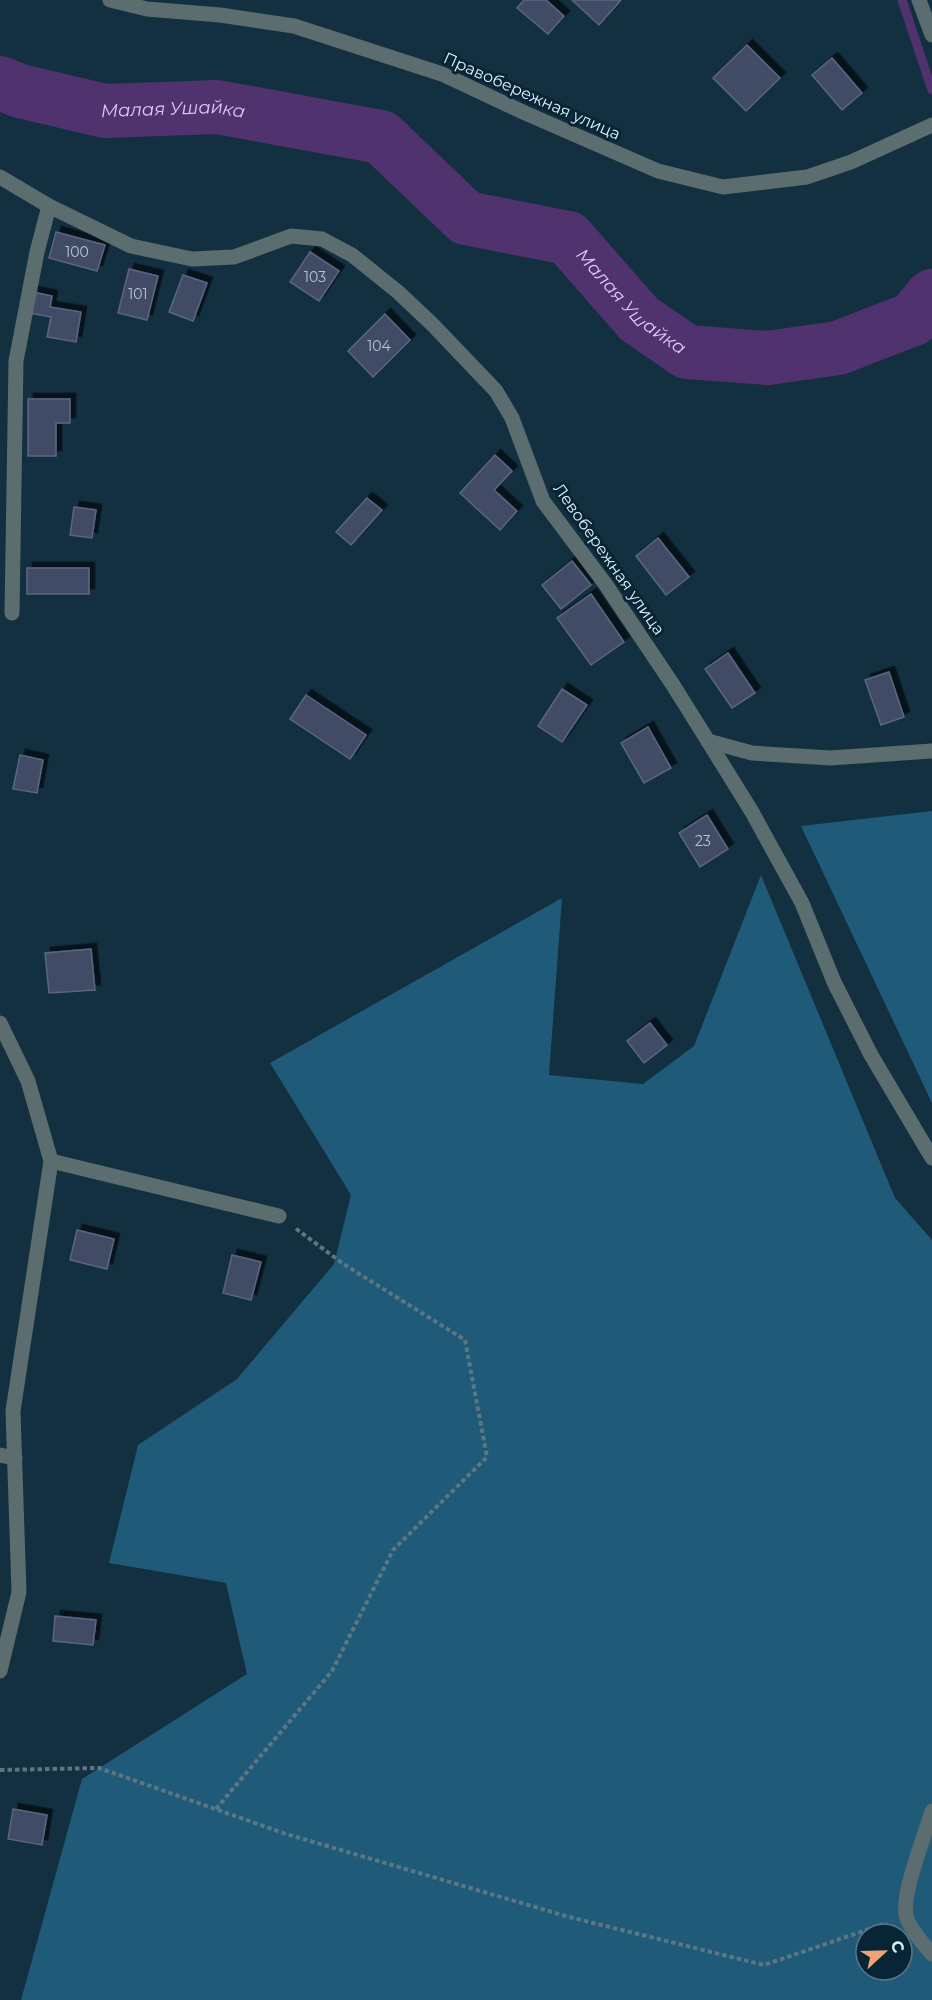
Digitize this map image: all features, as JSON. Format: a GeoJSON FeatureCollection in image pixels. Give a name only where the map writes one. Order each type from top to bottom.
{"type":"FeatureCollection","features":[{"type":"Feature","properties":{"kind":"street","name":"Правобережная улица"},"geometry":{"type":"LineString","coordinates":[[110,0],[147,9],[220,15],[294,26],[442,74],[658,171],[723,187],[807,177],[852,162],[932,125]]}},
{"type":"Feature","properties":{"kind":"street"},"geometry":{"type":"LineString","coordinates":[[919,0],[932,35]]}},
{"type":"Feature","properties":{"kind":"street","name":"Левобережная улица"},"geometry":{"type":"LineString","coordinates":[[0,177],[49,207],[130,246],[192,259],[234,257],[291,236],[322,239],[352,255],[398,292],[496,391],[512,418],[543,501],[606,585],[673,685],[752,812],[802,903],[834,982],[871,1054],[932,1158]]}},
{"type":"Feature","properties":{"kind":"street"},"geometry":{"type":"LineString","coordinates":[[12,613],[16,361],[37,252],[49,207]]}},
{"type":"Feature","properties":{"kind":"street"},"geometry":{"type":"LineString","coordinates":[[708,741],[752,753],[830,758],[932,751]]}},
{"type":"Feature","properties":{"kind":"street"},"geometry":{"type":"LineString","coordinates":[[0,1023],[28,1081],[51,1161],[7,1456],[19,1592],[0,1671]]}},
{"type":"Feature","properties":{"kind":"street"},"geometry":{"type":"LineString","coordinates":[[51,1161],[279,1216]]}},
{"type":"Feature","properties":{"kind":"street"},"geometry":{"type":"LineString","coordinates":[[932,1811],[908,1892],[906,1916],[932,1954]]}},
{"type":"Feature","properties":{"kind":"path"},"geometry":{"type":"LineString","coordinates":[[216,1809],[332,1671],[393,1550],[486,1457],[465,1340],[345,1265],[279,1216]]}},
{"type":"Feature","properties":{"kind":"path"},"geometry":{"type":"LineString","coordinates":[[0,1770],[99,1768],[283,1833],[569,1917],[764,1965],[906,1916]]}},
{"type":"Feature","properties":{"kind":"shaded area"},"geometry":{"type":"Polygon","coordinates":[[[932,811],[932,1103],[801,826],[932,811]]]}},
{"type":"Feature","properties":{"kind":"shaded area"},"geometry":{"type":"Polygon","coordinates":[[[761,875],[895,1198],[932,1240],[932,2000],[21,2000],[82,1779],[247,1674],[226,1583],[109,1563],[138,1445],[237,1379],[334,1264],[351,1195],[270,1063],[562,898],[549,1075],[643,1084],[694,1046],[761,875]]]}},
{"type":"Feature","properties":{"kind":"building"},"geometry":{"type":"Polygon","coordinates":[[[524,0],[546,0],[564,16],[548,34],[517,8],[524,0]]]}},
{"type":"Feature","properties":{"kind":"building"},"geometry":{"type":"Polygon","coordinates":[[[572,0],[621,0],[599,25],[572,0]]]}},
{"type":"Feature","properties":{"kind":"building"},"geometry":{"type":"Polygon","coordinates":[[[747,45],[780,78],[746,111],[713,78],[747,45]]]}},
{"type":"Feature","properties":{"kind":"building"},"geometry":{"type":"Polygon","coordinates":[[[832,58],[862,93],[842,110],[812,75],[832,58]]]}},
{"type":"Feature","properties":{"kind":"building"},"geometry":{"type":"Polygon","coordinates":[[[56,232],[105,245],[97,271],[49,258],[56,232]]]}},
{"type":"Feature","properties":{"kind":"building"},"geometry":{"type":"Polygon","coordinates":[[[310,252],[339,271],[319,301],[290,282],[310,252]]]}},
{"type":"Feature","properties":{"kind":"building"},"geometry":{"type":"Polygon","coordinates":[[[129,269],[158,276],[147,320],[118,313],[129,269]]]}},
{"type":"Feature","properties":{"kind":"building"},"geometry":{"type":"Polygon","coordinates":[[[183,275],[207,283],[193,321],[169,312],[183,275]]]}},
{"type":"Feature","properties":{"kind":"building"},"geometry":{"type":"Polygon","coordinates":[[[33,292],[52,296],[50,307],[81,312],[76,342],[47,337],[51,317],[29,313],[33,292]]]}},
{"type":"Feature","properties":{"kind":"building"},"geometry":{"type":"Polygon","coordinates":[[[385,314],[410,340],[373,377],[348,351],[385,314]]]}},
{"type":"Feature","properties":{"kind":"building"},"geometry":{"type":"Polygon","coordinates":[[[28,399],[70,399],[70,423],[56,423],[56,456],[28,456],[28,399]]]}},
{"type":"Feature","properties":{"kind":"building"},"geometry":{"type":"Polygon","coordinates":[[[495,455],[512,471],[494,490],[517,511],[500,530],[460,493],[495,455]]]}},
{"type":"Feature","properties":{"kind":"building"},"geometry":{"type":"Polygon","coordinates":[[[367,498],[382,510],[351,545],[336,532],[367,498]]]}},
{"type":"Feature","properties":{"kind":"building"},"geometry":{"type":"Polygon","coordinates":[[[74,507],[96,510],[92,538],[70,535],[74,507]]]}},
{"type":"Feature","properties":{"kind":"building"},"geometry":{"type":"Polygon","coordinates":[[[658,538],[689,577],[666,595],[636,556],[658,538]]]}},
{"type":"Feature","properties":{"kind":"building"},"geometry":{"type":"Polygon","coordinates":[[[572,561],[591,585],[561,609],[542,585],[572,561]]]}},
{"type":"Feature","properties":{"kind":"building"},"geometry":{"type":"Polygon","coordinates":[[[27,568],[89,568],[89,594],[27,594],[27,568]]]}},
{"type":"Feature","properties":{"kind":"building"},"geometry":{"type":"Polygon","coordinates":[[[591,594],[624,642],[591,665],[557,618],[591,594]]]}},
{"type":"Feature","properties":{"kind":"building"},"geometry":{"type":"Polygon","coordinates":[[[728,653],[755,693],[732,708],[705,669],[728,653]]]}},
{"type":"Feature","properties":{"kind":"building"},"geometry":{"type":"Polygon","coordinates":[[[889,672],[904,717],[881,725],[865,680],[889,672]]]}},
{"type":"Feature","properties":{"kind":"building"},"geometry":{"type":"Polygon","coordinates":[[[562,689],[587,705],[562,742],[538,726],[562,689]]]}},
{"type":"Feature","properties":{"kind":"building"},"geometry":{"type":"Polygon","coordinates":[[[306,695],[366,735],[350,759],[290,719],[306,695]]]}},
{"type":"Feature","properties":{"kind":"building"},"geometry":{"type":"Polygon","coordinates":[[[648,727],[671,768],[644,783],[621,743],[648,727]]]}},
{"type":"Feature","properties":{"kind":"building"},"geometry":{"type":"Polygon","coordinates":[[[20,755],[43,760],[37,793],[13,789],[20,755]]]}},
{"type":"Feature","properties":{"kind":"building"},"geometry":{"type":"Polygon","coordinates":[[[707,815],[728,849],[700,867],[679,833],[707,815]]]}},
{"type":"Feature","properties":{"kind":"building"},"geometry":{"type":"Polygon","coordinates":[[[91,949],[95,990],[49,993],[45,953],[91,949]]]}},
{"type":"Feature","properties":{"kind":"building"},"geometry":{"type":"Polygon","coordinates":[[[650,1023],[667,1045],[644,1063],[627,1041],[650,1023]]]}},
{"type":"Feature","properties":{"kind":"building"},"geometry":{"type":"Polygon","coordinates":[[[77,1230],[114,1239],[107,1269],[70,1260],[77,1230]]]}},
{"type":"Feature","properties":{"kind":"building"},"geometry":{"type":"Polygon","coordinates":[[[232,1255],[261,1262],[251,1300],[223,1293],[232,1255]]]}},
{"type":"Feature","properties":{"kind":"building"},"geometry":{"type":"Polygon","coordinates":[[[55,1616],[96,1620],[93,1645],[53,1641],[55,1616]]]}},
{"type":"Feature","properties":{"kind":"building"},"geometry":{"type":"Polygon","coordinates":[[[13,1809],[47,1815],[42,1845],[8,1839],[13,1809]]]}},
{"type":"Feature","properties":{"kind":"waterway"},"geometry":{"type":"LineString","coordinates":[[902,0],[932,90]]}},
{"type":"Feature","properties":{"kind":"waterway","name":"Малая Ушайка"},"geometry":{"type":"LineString","coordinates":[[0,83],[20,91],[105,111],[217,107],[381,137],[466,218],[568,238],[639,319],[687,352],[768,358],[838,348],[913,319],[932,296]]}}]}
